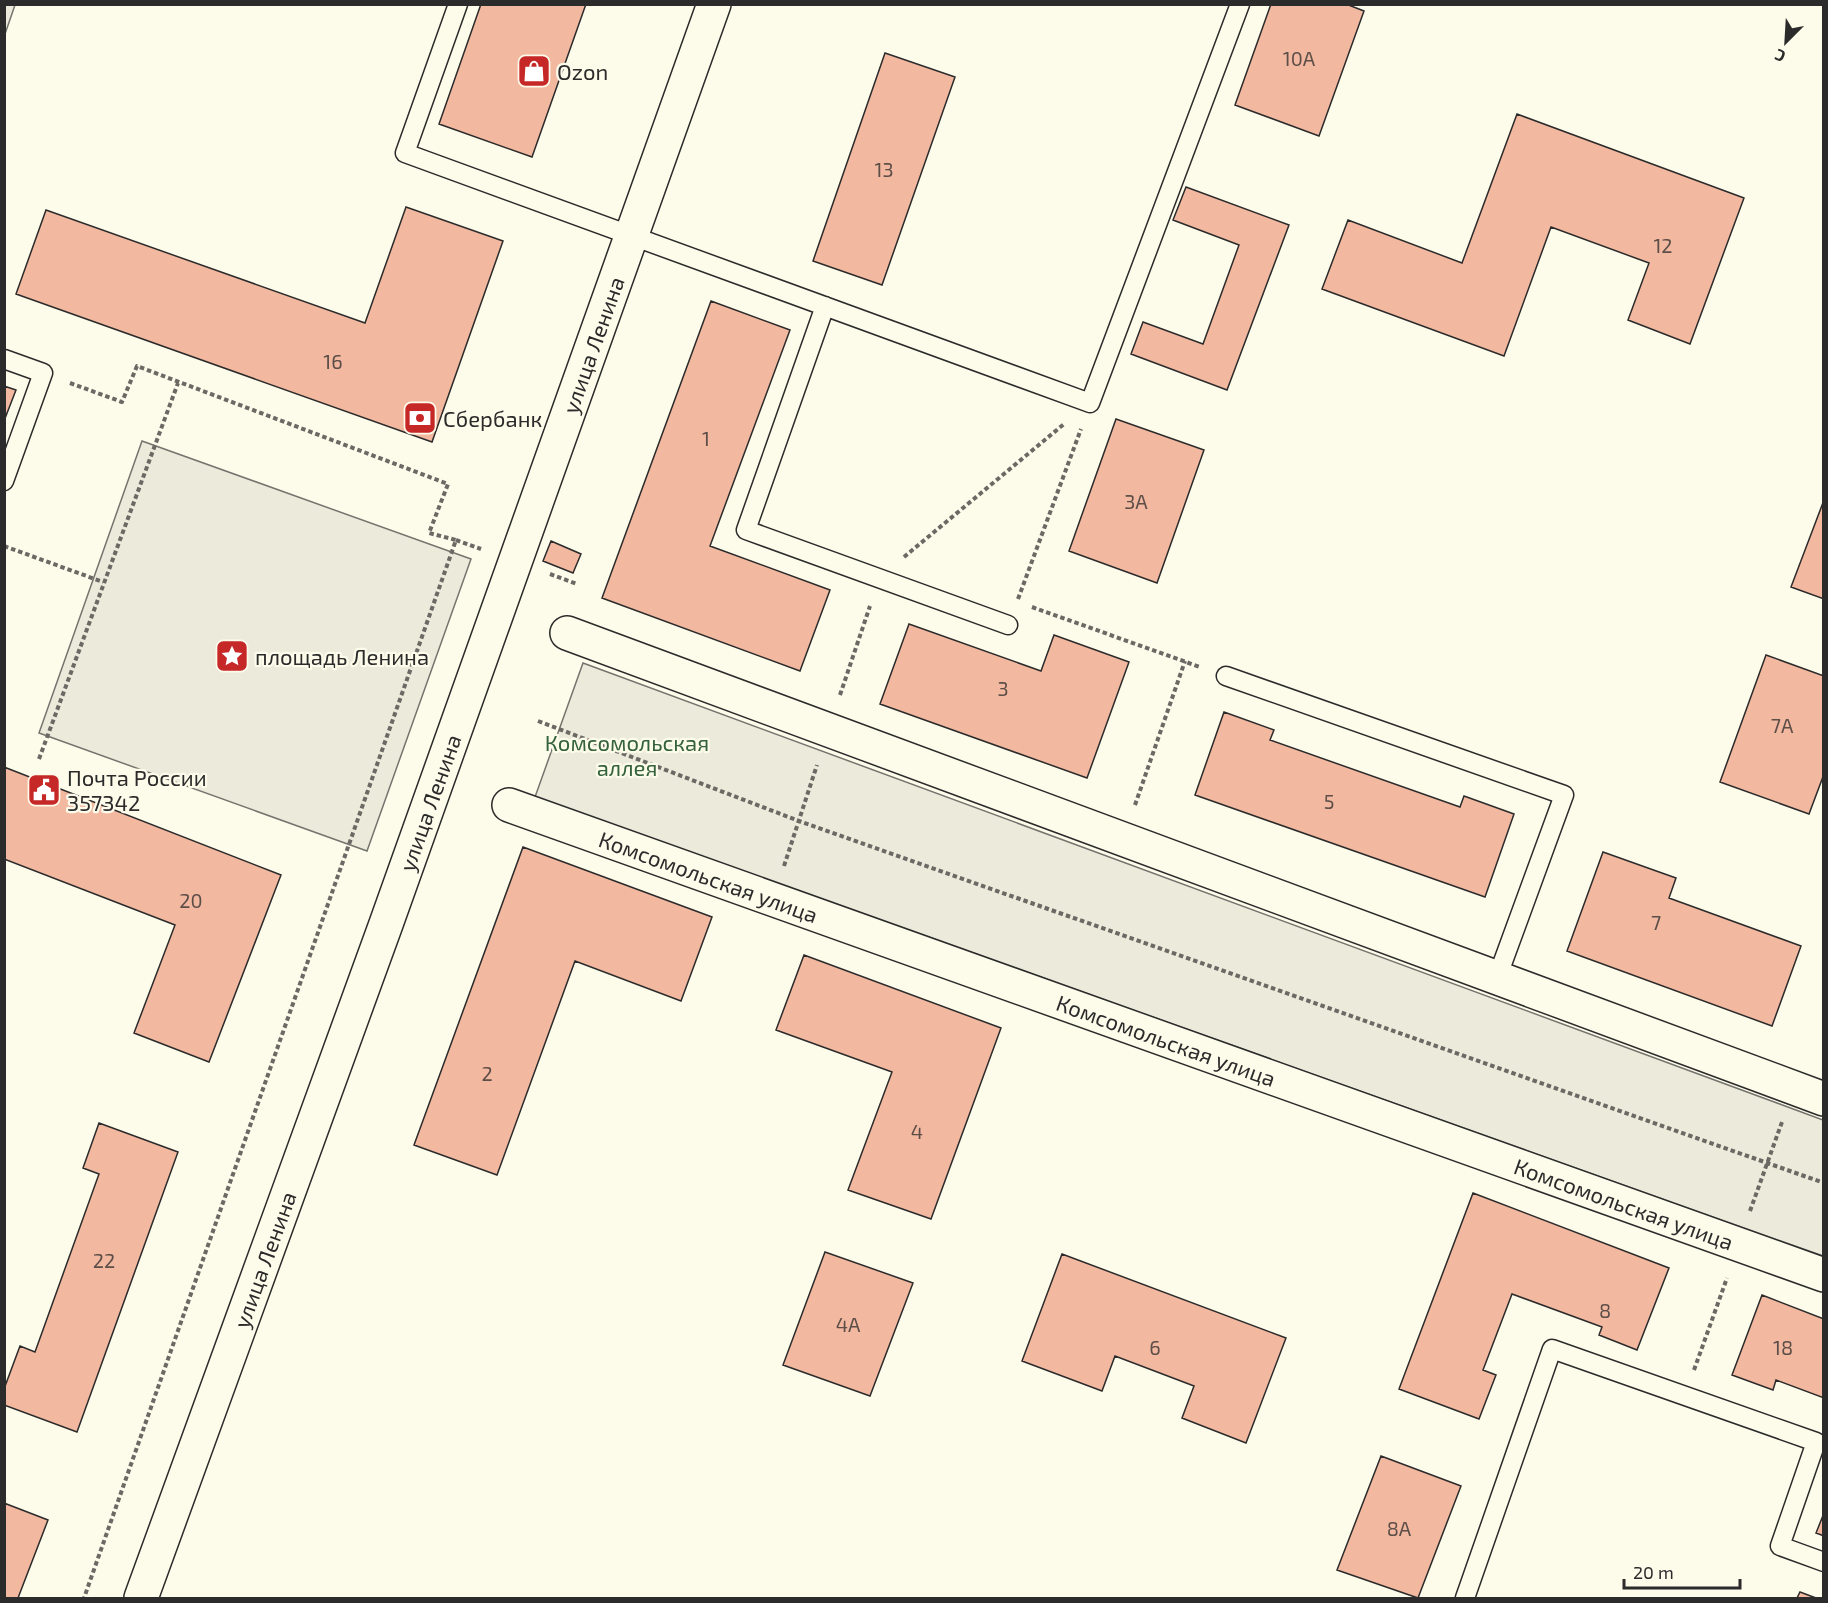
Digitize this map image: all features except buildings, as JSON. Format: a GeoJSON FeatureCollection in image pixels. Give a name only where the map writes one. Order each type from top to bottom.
{"type":"FeatureCollection","features":[{"type":"Feature","properties":{"kind":"street","name":"улица Ленина"},"geometry":{"type":"LineString","coordinates":[[141,1599],[386,924],[714,4]]}},
{"type":"Feature","properties":{"kind":"street"},"geometry":{"type":"LineString","coordinates":[[567,633],[1824,1098]]}},
{"type":"Feature","properties":{"kind":"street","name":"Комсомольская улица"},"geometry":{"type":"LineString","coordinates":[[509,805],[1824,1275]]}},
{"type":"Feature","properties":{"kind":"lane"},"geometry":{"type":"LineString","coordinates":[[458,4],[405,153],[1090,402],[1240,4]]}},
{"type":"Feature","properties":{"kind":"lane"},"geometry":{"type":"LineString","coordinates":[[825,306],[746,530],[1008,625]]}},
{"type":"Feature","properties":{"kind":"lane"},"geometry":{"type":"LineString","coordinates":[[4,359],[43,373],[4,481]]}},
{"type":"Feature","properties":{"kind":"lane"},"geometry":{"type":"LineString","coordinates":[[1226,676],[1564,795],[1497,978]]}},
{"type":"Feature","properties":{"kind":"lane"},"geometry":{"type":"LineString","coordinates":[[1465,1599],[1552,1349],[1816,1442],[1780,1546],[1824,1562]]}},
{"type":"Feature","properties":{"kind":"path"},"geometry":{"type":"LineString","coordinates":[[43,373],[122,402],[137,366],[447,484],[429,533],[456,540],[84,1599]]}},
{"type":"Feature","properties":{"kind":"path"},"geometry":{"type":"LineString","coordinates":[[39,759],[178,383]]}},
{"type":"Feature","properties":{"kind":"path"},"geometry":{"type":"LineString","coordinates":[[773,899],[879,578],[1090,402]]}},
{"type":"Feature","properties":{"kind":"path"},"geometry":{"type":"LineString","coordinates":[[1008,625],[1090,402]]}},
{"type":"Feature","properties":{"kind":"path"},"geometry":{"type":"LineString","coordinates":[[4,546],[103,582]]}},
{"type":"Feature","properties":{"kind":"path"},"geometry":{"type":"LineString","coordinates":[[1017,602],[1226,676]]}},
{"type":"Feature","properties":{"kind":"path"},"geometry":{"type":"LineString","coordinates":[[1133,812],[1185,661]]}},
{"type":"Feature","properties":{"kind":"path"},"geometry":{"type":"LineString","coordinates":[[537,721],[799,821],[1824,1183]]}},
{"type":"Feature","properties":{"kind":"green space"},"geometry":{"type":"Polygon","coordinates":[[[4,5],[15,5],[5,34],[4,5]]]}},
{"type":"Feature","properties":{"kind":"green space","name":"Комсомольская аллея"},"geometry":{"type":"Polygon","coordinates":[[[583,663],[1823,1120],[1823,1256],[535,797],[583,663]]]}},
{"type":"Feature","properties":{"kind":"shaded area","name":"площадь Ленина"},"geometry":{"type":"Polygon","coordinates":[[[142,441],[471,559],[367,851],[39,733],[142,441]]]}},
{"type":"Feature","properties":{"kind":"place","name":"Ozon"},"geometry":{"type":"Point","coordinates":[534,71]}},
{"type":"Feature","properties":{"kind":"place","name":"Сбербанк"},"geometry":{"type":"Point","coordinates":[420,418]}},
{"type":"Feature","properties":{"kind":"place","name":"площадь Ленина"},"geometry":{"type":"Point","coordinates":[232,656]}},
{"type":"Feature","properties":{"kind":"place","name":"Почта России 357342"},"geometry":{"type":"Point","coordinates":[44,790]}}]}
